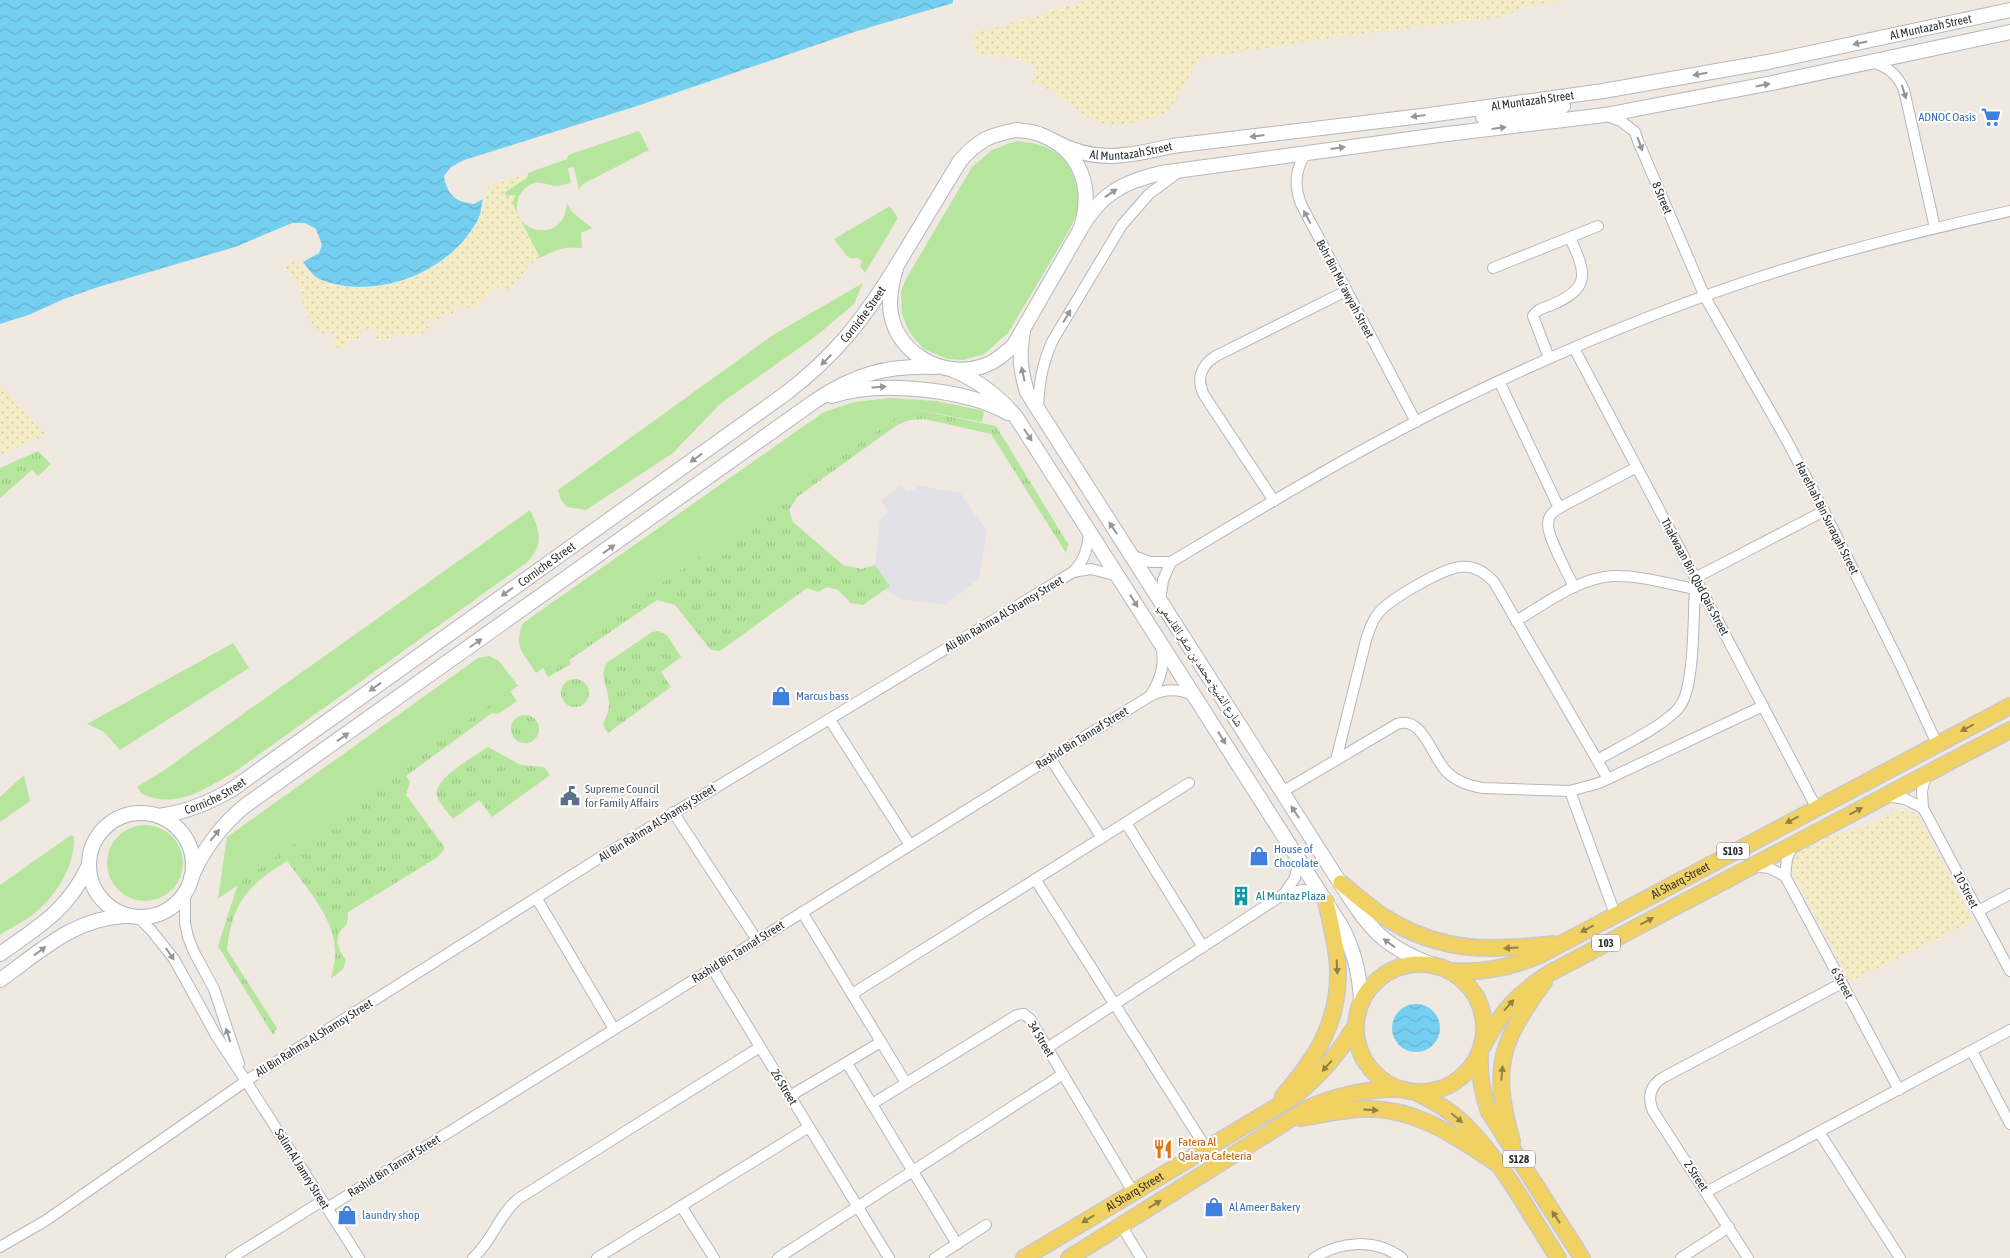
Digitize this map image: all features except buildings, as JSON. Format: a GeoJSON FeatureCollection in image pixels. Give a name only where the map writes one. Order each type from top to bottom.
{"type":"FeatureCollection","features":[{"type":"Feature","properties":{"kind":"main road","name":"Al Muntazah Street"},"geometry":{"type":"LineString","coordinates":[[897,266],[960,160],[981,140],[995,134],[1016,130],[1038,133],[1069,149],[1085,154],[1102,157],[1118,156],[1172,146],[1469,110],[1604,91],[1768,62],[2010,10]]}},
{"type":"Feature","properties":{"kind":"main road","name":"Al Muntazah Street"},"geometry":{"type":"LineString","coordinates":[[1080,230],[1090,212],[1105,198],[1122,186],[1142,178],[1183,170],[1306,153],[1604,115],[1746,88],[2010,32]]}},
{"type":"Feature","properties":{"kind":"main road"},"geometry":{"type":"LineString","coordinates":[[1439,135],[1435,130],[1440,122],[1553,108],[1604,91]]}},
{"type":"Feature","properties":{"kind":"main road"},"geometry":{"type":"LineString","coordinates":[[953,370],[970,370],[986,365],[1001,357],[1014,345],[1080,230],[1086,214],[1087,197],[1084,181],[1073,158],[1054,141]]}},
{"type":"Feature","properties":{"kind":"main road"},"geometry":{"type":"LineString","coordinates":[[897,266],[891,285],[890,305],[894,324],[904,342],[918,357],[935,367]]}},
{"type":"Feature","properties":{"kind":"main road","name":"Corniche Street"},"geometry":{"type":"LineString","coordinates":[[159,816],[175,814],[205,804],[234,788],[786,394],[843,343],[875,302],[897,266]]}},
{"type":"Feature","properties":{"kind":"main road","name":"شارع الشيخ محمد بن صقر القاسمي"},"geometry":{"type":"LineString","coordinates":[[1023,331],[1020,351],[1021,372],[1027,392],[1341,884],[1370,926],[1388,943],[1409,956],[1433,965]]}},
{"type":"Feature","properties":{"kind":"main road","name":"Corniche Street"},"geometry":{"type":"LineString","coordinates":[[191,878],[208,845],[219,830],[246,805],[836,387],[859,376],[876,371],[909,366],[953,370]]}},
{"type":"Feature","properties":{"kind":"main road","name":"شارع الشيخ محمد بن صقر القاسمي"},"geometry":{"type":"LineString","coordinates":[[953,370],[972,378],[990,389],[1005,403],[1089,530],[1324,898],[1346,936],[1354,955],[1360,981],[1361,1002]]}},
{"type":"Feature","properties":{"kind":"main road"},"geometry":{"type":"LineString","coordinates":[[815,401],[839,393],[861,389],[883,387],[909,388],[980,401],[998,407],[1016,417]]}},
{"type":"Feature","properties":{"kind":"main road","name":"Al Sharq Street"},"geometry":{"type":"LineString","coordinates":[[1450,971],[1496,970],[1540,955],[1816,807],[2010,706]]}},
{"type":"Feature","properties":{"kind":"main road","name":"Al Sharq Street"},"geometry":{"type":"LineString","coordinates":[[1482,1049],[1504,1011],[1518,996],[1550,973],[2010,730]]}},
{"type":"Feature","properties":{"kind":"main road"},"geometry":{"type":"LineString","coordinates":[[1883,796],[1874,792],[1874,783],[1895,766]]}},
{"type":"Feature","properties":{"kind":"main road"},"geometry":{"type":"LineString","coordinates":[[0,980],[74,928],[110,917],[134,917],[152,916],[165,911],[177,903],[185,892],[191,878],[193,862],[190,848],[183,834],[172,823],[159,816],[144,813],[126,814],[110,822],[97,835],[90,851],[88,867],[92,884],[100,899],[114,910],[134,917]]}},
{"type":"Feature","properties":{"kind":"main road"},"geometry":{"type":"LineString","coordinates":[[0,954],[58,911],[70,898],[88,867]]}},
{"type":"Feature","properties":{"kind":"main road"},"geometry":{"type":"LineString","coordinates":[[1341,884],[1386,918],[1434,940],[1460,946],[1487,949],[1560,944]]}},
{"type":"Feature","properties":{"kind":"main road"},"geometry":{"type":"LineString","coordinates":[[1272,1109],[1315,1056],[1326,1036],[1333,1014],[1337,992],[1338,969],[1324,898]]}},
{"type":"Feature","properties":{"kind":"main road"},"geometry":{"type":"LineString","coordinates":[[1415,964],[1433,965],[1450,971],[1464,981],[1476,994],[1483,1011],[1485,1028],[1482,1049],[1467,1072],[1448,1087],[1432,1092],[1416,1093],[1399,1089],[1378,1076],[1363,1058],[1357,1043],[1355,1026],[1361,1002],[1370,987],[1383,975],[1398,967],[1415,964]]}},
{"type":"Feature","properties":{"kind":"main road"},"geometry":{"type":"LineString","coordinates":[[1516,1154],[1501,1094],[1501,1071],[1505,1049],[1513,1028],[1550,973]]}},
{"type":"Feature","properties":{"kind":"main road","name":"Al Sharq Street"},"geometry":{"type":"LineString","coordinates":[[1024,1258],[1292,1097],[1317,1077],[1343,1047],[1355,1026]]}},
{"type":"Feature","properties":{"kind":"main road","name":"S128"},"geometry":{"type":"LineString","coordinates":[[1482,1049],[1479,1072],[1482,1092],[1487,1105],[1499,1129],[1582,1258]]}},
{"type":"Feature","properties":{"kind":"main road","name":"Al Sharq Street"},"geometry":{"type":"LineString","coordinates":[[1069,1258],[1308,1108],[1337,1097],[1375,1089],[1399,1089]]}},
{"type":"Feature","properties":{"kind":"main road","name":"S128"},"geometry":{"type":"LineString","coordinates":[[1416,1093],[1435,1102],[1463,1123],[1496,1163],[1558,1258]]}},
{"type":"Feature","properties":{"kind":"main road"},"geometry":{"type":"LineString","coordinates":[[1289,1121],[1361,1109],[1390,1111],[1418,1117],[1440,1127],[1496,1163]]}},
{"type":"Feature","properties":{"kind":"street"},"geometry":{"type":"LineString","coordinates":[[1870,62],[1888,68],[1900,81],[1904,90],[1935,228]]}},
{"type":"Feature","properties":{"kind":"street","name":"8 Street"},"geometry":{"type":"LineString","coordinates":[[1604,115],[1621,121],[1636,132],[1638,141],[1705,297]]}},
{"type":"Feature","properties":{"kind":"street","name":"Bshr Bin Mu'awyah Street"},"geometry":{"type":"LineString","coordinates":[[1306,153],[1296,172],[1297,194],[1416,422]]}},
{"type":"Feature","properties":{"kind":"street"},"geometry":{"type":"LineString","coordinates":[[1038,410],[1040,374],[1045,356],[1111,242],[1139,204],[1165,181],[1183,170]]}},
{"type":"Feature","properties":{"kind":"street"},"geometry":{"type":"LineString","coordinates":[[1130,554],[1150,562],[1171,562],[1337,464],[1416,422],[1499,381],[1574,348],[1705,297],[1817,260],[1935,228],[2010,211]]}},
{"type":"Feature","properties":{"kind":"street"},"geometry":{"type":"LineString","coordinates":[[1493,268],[1598,226]]}},
{"type":"Feature","properties":{"kind":"street"},"geometry":{"type":"LineString","coordinates":[[1549,358],[1533,316],[1537,311],[1570,296],[1579,286],[1582,266],[1570,238]]}},
{"type":"Feature","properties":{"kind":"street"},"geometry":{"type":"LineString","coordinates":[[1274,501],[1204,396],[1200,381],[1201,373],[1204,366],[1216,356],[1346,291]]}},
{"type":"Feature","properties":{"kind":"street","name":"Harethah Bin Suraqah Street"},"geometry":{"type":"LineString","coordinates":[[1705,297],[1824,511],[1897,657],[1937,744]]}},
{"type":"Feature","properties":{"kind":"street","name":"Thakwaan Bin Qbd Qais Street"},"geometry":{"type":"LineString","coordinates":[[1574,348],[1695,578],[1698,590],[1763,706],[1816,807]]}},
{"type":"Feature","properties":{"kind":"street"},"geometry":{"type":"LineString","coordinates":[[1499,381],[1559,508]]}},
{"type":"Feature","properties":{"kind":"street"},"geometry":{"type":"LineString","coordinates":[[1574,587],[1547,526],[1550,515],[1559,508],[1637,467]]}},
{"type":"Feature","properties":{"kind":"street"},"geometry":{"type":"LineString","coordinates":[[1695,578],[1824,511]]}},
{"type":"Feature","properties":{"kind":"street","name":"Ali Bin Rahma Al Shamsy Street"},"geometry":{"type":"LineString","coordinates":[[0,1247],[45,1221],[246,1081],[673,812],[830,720],[1073,572],[1084,558],[1089,530]]}},
{"type":"Feature","properties":{"kind":"street"},"geometry":{"type":"LineString","coordinates":[[1160,601],[1163,580],[1171,562]]}},
{"type":"Feature","properties":{"kind":"street"},"geometry":{"type":"LineString","coordinates":[[1336,760],[1366,640],[1377,614],[1386,604],[1398,596],[1450,569],[1469,567],[1479,570],[1494,582],[1608,779]]}},
{"type":"Feature","properties":{"kind":"street","name":"Ali Bin Rahma Al Shamsy Street"},"geometry":{"type":"LineString","coordinates":[[1073,572],[1091,569],[1118,576]]}},
{"type":"Feature","properties":{"kind":"street"},"geometry":{"type":"LineString","coordinates":[[1516,621],[1574,587],[1599,578],[1626,576],[1698,590],[1690,678],[1685,698],[1669,717],[1597,760]]}},
{"type":"Feature","properties":{"kind":"street"},"geometry":{"type":"LineString","coordinates":[[1150,696],[1162,670],[1163,652],[1160,641]]}},
{"type":"Feature","properties":{"kind":"street","name":"Rashid Bin Tannaf Street"},"geometry":{"type":"LineString","coordinates":[[231,1258],[325,1204],[614,1029],[1150,696],[1167,690],[1186,692],[1195,696]]}},
{"type":"Feature","properties":{"kind":"street"},"geometry":{"type":"LineString","coordinates":[[1282,792],[1397,724],[1407,722],[1417,727],[1447,772],[1470,786],[1570,791],[1589,787],[1608,779],[1763,706]]}},
{"type":"Feature","properties":{"kind":"street"},"geometry":{"type":"LineString","coordinates":[[830,720],[910,845]]}},
{"type":"Feature","properties":{"kind":"street"},"geometry":{"type":"LineString","coordinates":[[1050,758],[1102,838]]}},
{"type":"Feature","properties":{"kind":"street"},"geometry":{"type":"LineString","coordinates":[[1883,796],[1905,799],[1923,808],[1922,791],[1926,774]]}},
{"type":"Feature","properties":{"kind":"street"},"geometry":{"type":"LineString","coordinates":[[852,994],[1189,783]]}},
{"type":"Feature","properties":{"kind":"street"},"geometry":{"type":"LineString","coordinates":[[1570,791],[1615,914]]}},
{"type":"Feature","properties":{"kind":"street","name":"10 Street"},"geometry":{"type":"LineString","coordinates":[[1923,808],[2010,971]]}},
{"type":"Feature","properties":{"kind":"street"},"geometry":{"type":"LineString","coordinates":[[673,812],[757,940]]}},
{"type":"Feature","properties":{"kind":"street"},"geometry":{"type":"LineString","coordinates":[[1126,822],[1203,947]]}},
{"type":"Feature","properties":{"kind":"street"},"geometry":{"type":"LineString","coordinates":[[1751,866],[1769,868],[1785,876],[1787,860],[1794,844]]}},
{"type":"Feature","properties":{"kind":"street"},"geometry":{"type":"LineString","coordinates":[[1284,894],[1295,878],[1299,859]]}},
{"type":"Feature","properties":{"kind":"street","name":"6 Street"},"geometry":{"type":"LineString","coordinates":[[1785,876],[1899,1090]]}},
{"type":"Feature","properties":{"kind":"street"},"geometry":{"type":"LineString","coordinates":[[1036,879],[1206,1148]]}},
{"type":"Feature","properties":{"kind":"street"},"geometry":{"type":"LineString","coordinates":[[1047,1048],[1284,894],[1303,890],[1324,898]]}},
{"type":"Feature","properties":{"kind":"street","name":"Salim Al Jamry Street"},"geometry":{"type":"LineString","coordinates":[[185,892],[184,908],[188,938],[214,989],[229,1038],[246,1081]]}},
{"type":"Feature","properties":{"kind":"street"},"geometry":{"type":"LineString","coordinates":[[1978,911],[2010,894]]}},
{"type":"Feature","properties":{"kind":"street"},"geometry":{"type":"LineString","coordinates":[[537,899],[614,1029]]}},
{"type":"Feature","properties":{"kind":"street"},"geometry":{"type":"LineString","coordinates":[[802,912],[906,1083]]}},
{"type":"Feature","properties":{"kind":"street","name":"Salim Al Jamry Street"},"geometry":{"type":"LineString","coordinates":[[134,917],[151,930],[174,959],[217,1037],[359,1258]]}},
{"type":"Feature","properties":{"kind":"street","name":"26 Street"},"geometry":{"type":"LineString","coordinates":[[712,968],[889,1258]]}},
{"type":"Feature","properties":{"kind":"street","name":"2 Street"},"geometry":{"type":"LineString","coordinates":[[1748,1258],[1653,1111],[1650,1098],[1651,1091],[1658,1080],[1842,983]]}},
{"type":"Feature","properties":{"kind":"street","name":"34 Street"},"geometry":{"type":"LineString","coordinates":[[872,1104],[1020,1014],[1028,1016],[1133,1192]]}},
{"type":"Feature","properties":{"kind":"street"},"geometry":{"type":"LineString","coordinates":[[1706,1192],[2010,1030]]}},
{"type":"Feature","properties":{"kind":"street"},"geometry":{"type":"LineString","coordinates":[[790,1096],[881,1042]]}},
{"type":"Feature","properties":{"kind":"street"},"geometry":{"type":"LineString","coordinates":[[473,1258],[484,1254],[505,1212],[518,1199],[760,1047]]}},
{"type":"Feature","properties":{"kind":"street"},"geometry":{"type":"LineString","coordinates":[[1972,1051],[2010,1124]]}},
{"type":"Feature","properties":{"kind":"street"},"geometry":{"type":"LineString","coordinates":[[847,1062],[957,1244]]}},
{"type":"Feature","properties":{"kind":"street"},"geometry":{"type":"LineString","coordinates":[[778,1258],[1063,1074]]}},
{"type":"Feature","properties":{"kind":"street"},"geometry":{"type":"LineString","coordinates":[[597,1258],[808,1127]]}},
{"type":"Feature","properties":{"kind":"street"},"geometry":{"type":"LineString","coordinates":[[1819,1132],[1900,1258]]}},
{"type":"Feature","properties":{"kind":"street"},"geometry":{"type":"LineString","coordinates":[[681,1206],[714,1258]]}},
{"type":"Feature","properties":{"kind":"street"},"geometry":{"type":"LineString","coordinates":[[935,1258],[986,1225]]}},
{"type":"Feature","properties":{"kind":"street"},"geometry":{"type":"LineString","coordinates":[[1121,1226],[1141,1258]]}},
{"type":"Feature","properties":{"kind":"street"},"geometry":{"type":"LineString","coordinates":[[1681,1258],[1729,1228]]}},
{"type":"Feature","properties":{"kind":"street"},"geometry":{"type":"LineString","coordinates":[[1314,1258],[1338,1246],[1355,1244],[1372,1245],[1388,1249],[1402,1258]]}},
{"type":"Feature","properties":{"kind":"shaded area"},"geometry":{"type":"Polygon","coordinates":[[[901,486],[908,492],[920,486],[960,493],[987,531],[979,579],[945,605],[902,599],[887,592],[874,574],[880,519],[888,512],[881,500],[901,486]]]}},
{"type":"Feature","properties":{"kind":"green space"},"geometry":{"type":"Polygon","coordinates":[[[639,131],[649,150],[583,184],[579,190],[574,167],[568,168],[571,183],[556,186],[537,183],[530,185],[522,191],[518,199],[517,210],[521,220],[528,226],[538,230],[548,230],[557,226],[564,217],[567,203],[572,212],[592,228],[581,233],[582,248],[560,249],[540,258],[512,203],[514,199],[512,195],[506,196],[505,192],[527,178],[528,173],[567,159],[568,155],[639,131]]]}},
{"type":"Feature","properties":{"kind":"green space"},"geometry":{"type":"Polygon","coordinates":[[[1018,141],[1029,142],[1048,148],[1056,152],[1068,165],[1073,174],[1079,200],[1077,214],[1008,333],[984,354],[963,360],[947,359],[924,349],[913,337],[902,314],[901,291],[906,279],[972,167],[992,150],[1018,141]]]}},
{"type":"Feature","properties":{"kind":"green space"},"geometry":{"type":"Polygon","coordinates":[[[890,206],[898,218],[865,273],[860,266],[862,262],[859,258],[847,256],[834,239],[890,206]]]}},
{"type":"Feature","properties":{"kind":"green space"},"geometry":{"type":"Polygon","coordinates":[[[863,283],[854,304],[816,336],[720,404],[673,453],[586,510],[567,507],[561,500],[558,490],[773,335],[863,283]]]}},
{"type":"Feature","properties":{"kind":"green space"},"geometry":{"type":"Polygon","coordinates":[[[890,398],[936,401],[984,411],[982,422],[909,408],[536,673],[519,644],[523,623],[824,412],[854,402],[890,398]]]}},
{"type":"Feature","properties":{"kind":"green space"},"geometry":{"type":"Polygon","coordinates":[[[909,408],[996,426],[1068,544],[1066,553],[991,434],[925,419],[910,420],[897,425],[797,497],[789,510],[793,522],[843,565],[861,569],[875,565],[890,586],[863,605],[851,603],[838,590],[827,587],[818,592],[807,588],[720,651],[711,650],[675,605],[657,600],[569,660],[571,664],[548,677],[543,668],[909,408]]]}},
{"type":"Feature","properties":{"kind":"green space"},"geometry":{"type":"Polygon","coordinates":[[[38,451],[51,464],[38,476],[32,470],[0,498],[0,468],[38,451]]]}},
{"type":"Feature","properties":{"kind":"green space"},"geometry":{"type":"Polygon","coordinates":[[[530,510],[539,538],[536,550],[526,563],[236,771],[203,790],[180,798],[168,800],[142,794],[137,787],[163,771],[530,510]]]}},
{"type":"Feature","properties":{"kind":"green space"},"geometry":{"type":"Polygon","coordinates":[[[659,631],[667,635],[681,657],[661,672],[671,687],[608,733],[603,725],[609,705],[604,678],[605,667],[608,662],[652,632],[659,631]]]}},
{"type":"Feature","properties":{"kind":"green space"},"geometry":{"type":"Polygon","coordinates":[[[233,643],[249,668],[120,750],[104,732],[87,724],[233,643]]]}},
{"type":"Feature","properties":{"kind":"green space"},"geometry":{"type":"Polygon","coordinates":[[[489,656],[499,661],[518,686],[218,899],[227,837],[478,658],[489,656]]]}},
{"type":"Feature","properties":{"kind":"green space"},"geometry":{"type":"Polygon","coordinates":[[[575,679],[585,683],[589,693],[585,703],[575,707],[565,703],[561,693],[565,683],[575,679]]]}},
{"type":"Feature","properties":{"kind":"green space"},"geometry":{"type":"Polygon","coordinates":[[[510,691],[517,701],[498,714],[492,713],[406,776],[410,782],[406,795],[445,848],[438,857],[348,912],[347,924],[339,932],[337,942],[346,960],[343,969],[331,979],[335,956],[331,930],[312,894],[287,861],[262,878],[244,897],[233,920],[227,950],[277,1028],[273,1035],[218,946],[238,884],[510,691]]]}},
{"type":"Feature","properties":{"kind":"green space"},"geometry":{"type":"Polygon","coordinates":[[[525,715],[535,719],[539,729],[535,739],[525,743],[515,739],[511,729],[515,719],[525,715]]]}},
{"type":"Feature","properties":{"kind":"green space"},"geometry":{"type":"Polygon","coordinates":[[[488,747],[521,765],[544,767],[550,775],[492,817],[479,800],[453,819],[438,799],[437,789],[448,775],[488,747]]]}},
{"type":"Feature","properties":{"kind":"green space"},"geometry":{"type":"Polygon","coordinates":[[[24,775],[30,801],[0,822],[0,797],[24,775]]]}},
{"type":"Feature","properties":{"kind":"green space"},"geometry":{"type":"Polygon","coordinates":[[[145,825],[160,828],[172,836],[180,848],[183,863],[180,878],[172,890],[160,898],[145,901],[130,898],[118,890],[110,878],[107,863],[110,848],[118,836],[130,828],[145,825]]]}},
{"type":"Feature","properties":{"kind":"green space"},"geometry":{"type":"Polygon","coordinates":[[[71,835],[74,837],[74,848],[68,869],[58,888],[44,905],[32,915],[0,935],[0,885],[71,835]]]}},
{"type":"Feature","properties":{"kind":"sand"},"geometry":{"type":"Polygon","coordinates":[[[1087,0],[1566,0],[1527,6],[1501,17],[1350,35],[1200,58],[1168,113],[1120,125],[1103,124],[1088,118],[1056,93],[1032,82],[1035,66],[1013,57],[975,55],[973,30],[996,28],[1087,0]]]}},
{"type":"Feature","properties":{"kind":"sand"},"geometry":{"type":"Polygon","coordinates":[[[528,173],[527,177],[505,192],[506,196],[515,195],[512,203],[540,258],[529,265],[513,287],[504,290],[494,286],[482,302],[473,307],[453,306],[453,319],[446,314],[440,317],[438,325],[429,318],[429,327],[413,337],[393,332],[390,341],[376,340],[374,330],[362,331],[359,339],[353,339],[348,343],[345,350],[332,346],[336,340],[327,329],[324,334],[313,325],[305,309],[298,286],[284,265],[296,260],[315,278],[341,287],[365,288],[403,281],[421,274],[438,264],[454,252],[467,238],[480,218],[489,185],[528,173]]]}},
{"type":"Feature","properties":{"kind":"sand"},"geometry":{"type":"Polygon","coordinates":[[[0,386],[45,433],[39,438],[0,455],[0,386]]]}},
{"type":"Feature","properties":{"kind":"sand"},"geometry":{"type":"Polygon","coordinates":[[[1898,810],[1916,813],[1973,921],[1850,982],[1790,867],[1795,854],[1830,836],[1874,824],[1898,810]]]}},
{"type":"Feature","properties":{"kind":"water"},"geometry":{"type":"Polygon","coordinates":[[[0,0],[953,0],[953,3],[857,31],[637,106],[464,160],[451,167],[444,176],[445,183],[450,193],[457,199],[474,204],[483,199],[478,219],[466,237],[453,251],[420,273],[402,280],[364,287],[345,286],[319,279],[312,274],[303,262],[319,253],[322,245],[316,229],[305,223],[292,223],[235,247],[98,287],[64,299],[31,314],[0,324],[0,0]]]}},
{"type":"Feature","properties":{"kind":"water"},"geometry":{"type":"Polygon","coordinates":[[[1416,1004],[1425,1006],[1433,1011],[1438,1019],[1440,1028],[1438,1037],[1433,1045],[1425,1050],[1416,1052],[1407,1050],[1399,1045],[1394,1037],[1392,1028],[1394,1019],[1399,1011],[1407,1006],[1416,1004]]]}},
{"type":"Feature","properties":{"kind":"place","name":"ADNOC Oasis"},"geometry":{"type":"Point","coordinates":[1991,117]}},
{"type":"Feature","properties":{"kind":"place","name":"Marcus bass"},"geometry":{"type":"Point","coordinates":[781,696]}},
{"type":"Feature","properties":{"kind":"place","name":"Supreme Council for Family Affairs"},"geometry":{"type":"Point","coordinates":[570,796]}},
{"type":"Feature","properties":{"kind":"place","name":"House of Chocolate"},"geometry":{"type":"Point","coordinates":[1259,856]}},
{"type":"Feature","properties":{"kind":"place","name":"Al Muntaz Plaza"},"geometry":{"type":"Point","coordinates":[1241,896]}},
{"type":"Feature","properties":{"kind":"place","name":"Fatera Al Qalaya Cafeteria"},"geometry":{"type":"Point","coordinates":[1163,1149]}},
{"type":"Feature","properties":{"kind":"place","name":"Al Ameer Bakery"},"geometry":{"type":"Point","coordinates":[1214,1207]}},
{"type":"Feature","properties":{"kind":"place","name":"laundry shop"},"geometry":{"type":"Point","coordinates":[347,1215]}}]}
